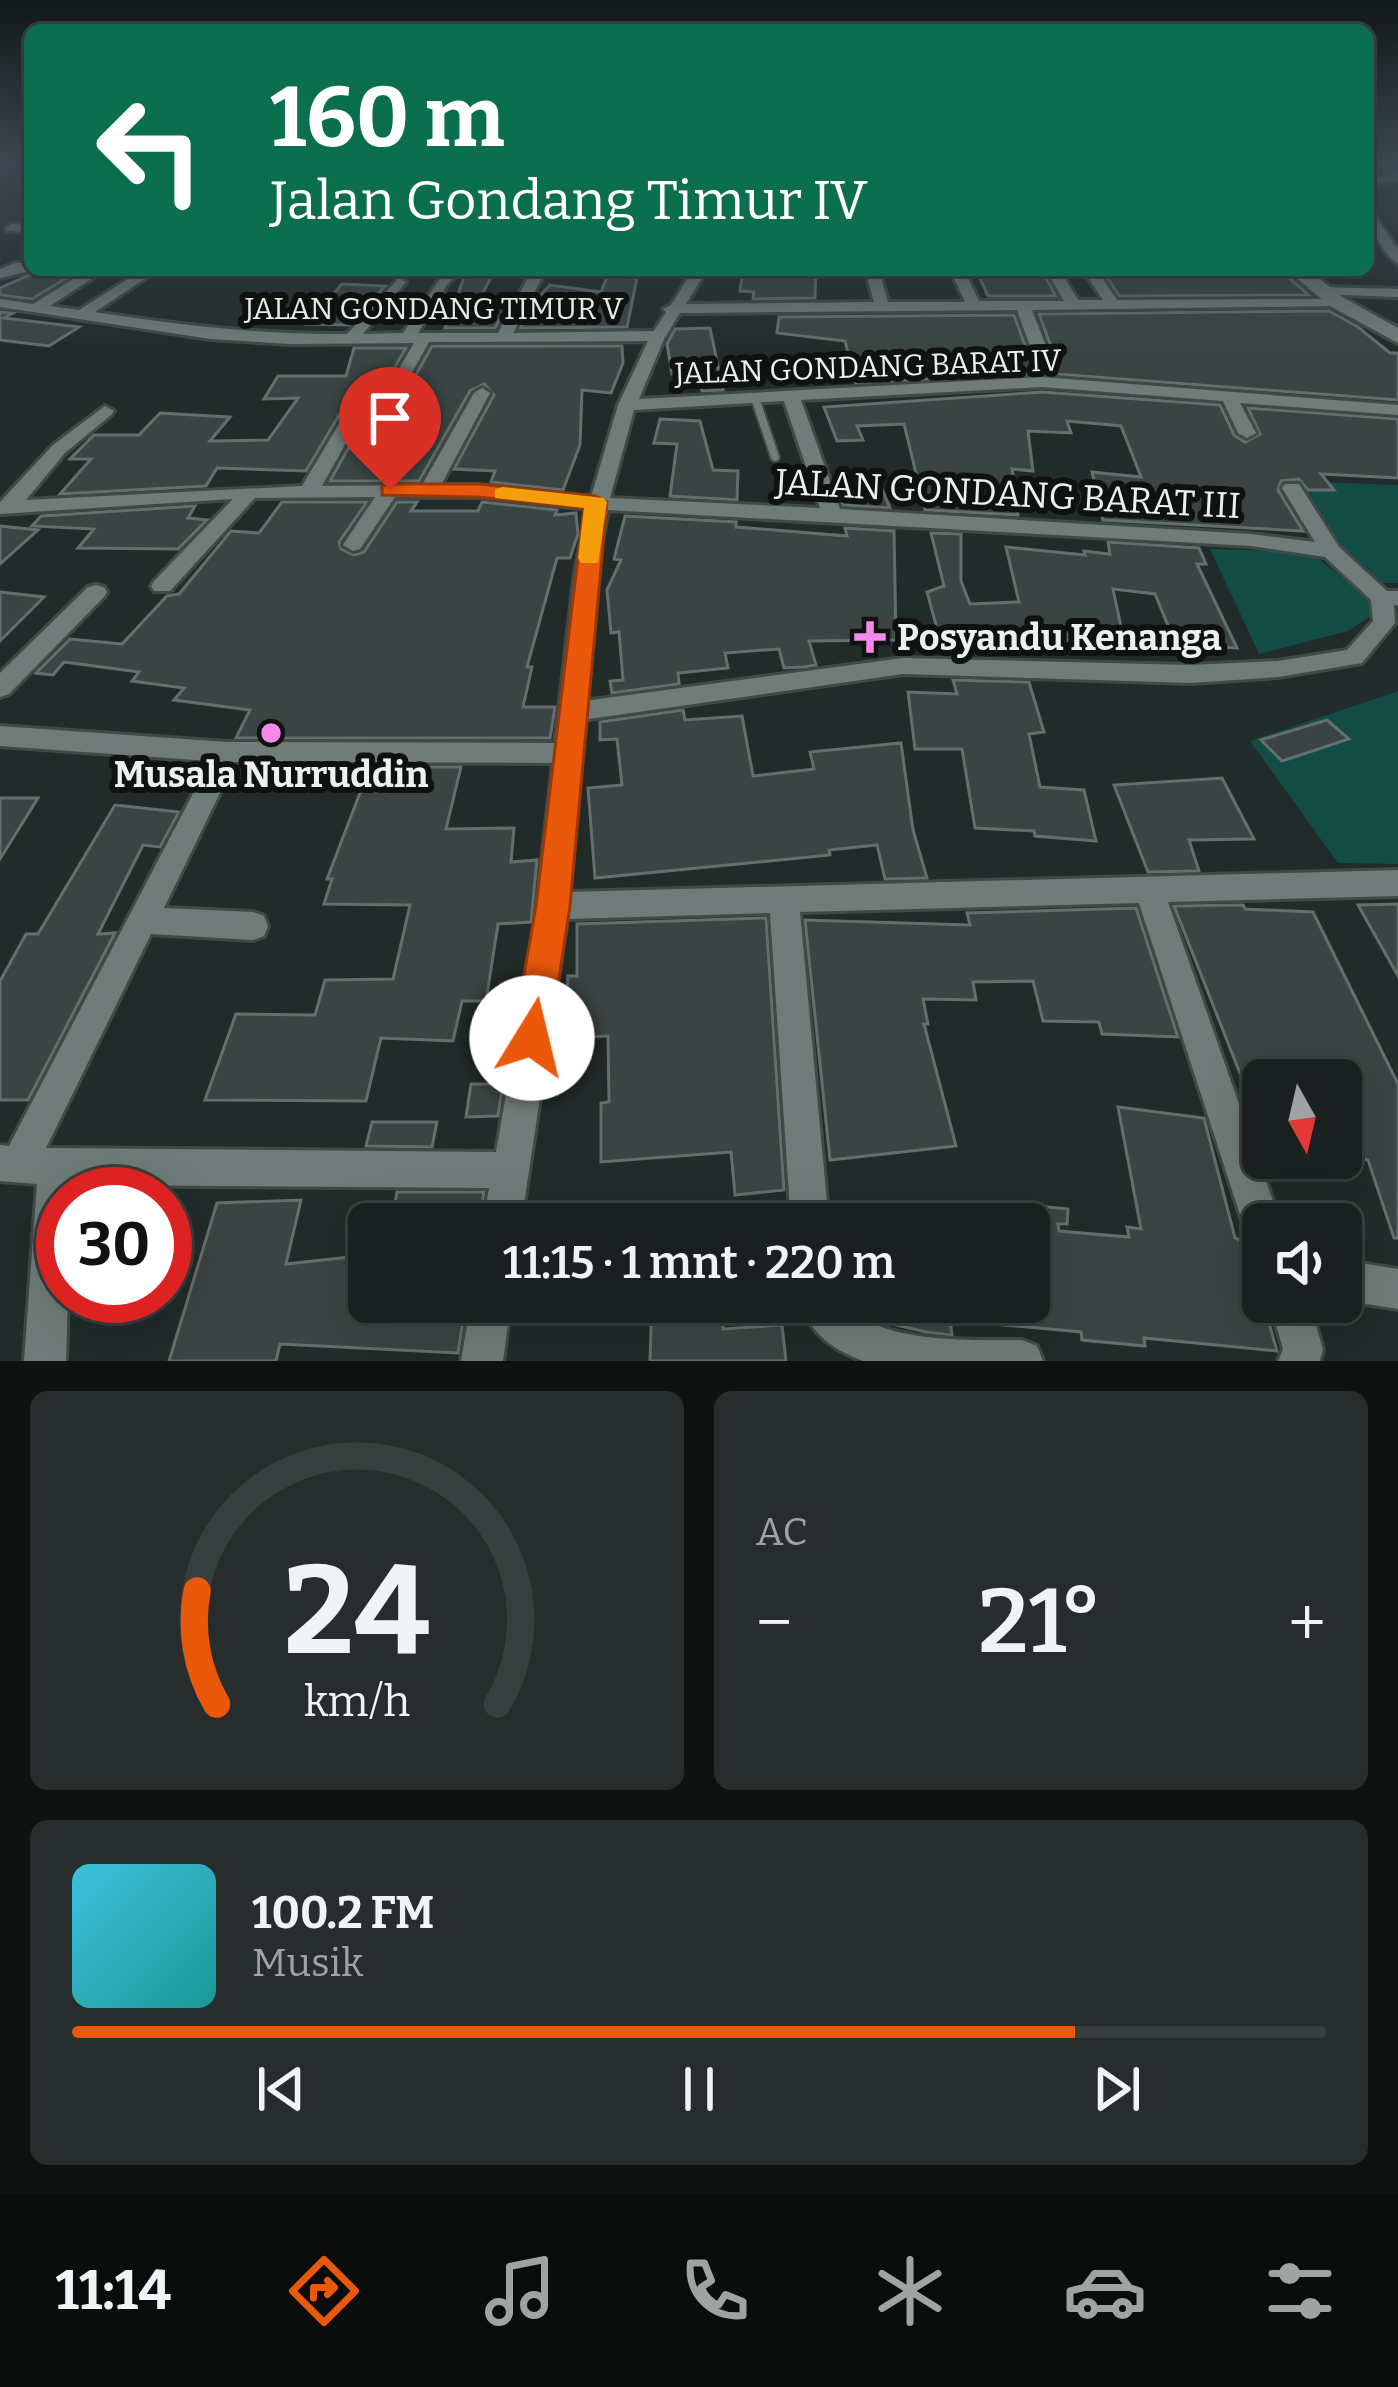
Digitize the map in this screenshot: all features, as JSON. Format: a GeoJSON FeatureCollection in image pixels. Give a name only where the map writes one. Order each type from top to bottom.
{"type":"FeatureCollection","features":[{"type":"Feature","properties":{"kind":"main road"},"geometry":{"type":"LineString","coordinates":[[1303,276],[1329,297],[1398,337]]}},
{"type":"Feature","properties":{"kind":"street"},"geometry":{"type":"LineString","coordinates":[[1377,226],[1398,260]]}},
{"type":"Feature","properties":{"kind":"street"},"geometry":{"type":"LineString","coordinates":[[11,228],[24,228]]}},
{"type":"Feature","properties":{"kind":"street"},"geometry":{"type":"LineString","coordinates":[[38,307],[88,276]]}},
{"type":"Feature","properties":{"kind":"street"},"geometry":{"type":"LineString","coordinates":[[84,314],[142,276]]}},
{"type":"Feature","properties":{"kind":"street"},"geometry":{"type":"LineString","coordinates":[[309,491],[367,391],[399,382],[448,276]]}},
{"type":"Feature","properties":{"kind":"street"},"geometry":{"type":"LineString","coordinates":[[504,336],[536,276]]}},
{"type":"Feature","properties":{"kind":"street"},"geometry":{"type":"LineString","coordinates":[[505,1203],[553,906],[596,502],[654,336],[695,276]]}},
{"type":"Feature","properties":{"kind":"street"},"geometry":{"type":"LineString","coordinates":[[874,276],[882,308]]}},
{"type":"Feature","properties":{"kind":"street"},"geometry":{"type":"LineString","coordinates":[[960,276],[975,307]]}},
{"type":"Feature","properties":{"kind":"street"},"geometry":{"type":"LineString","coordinates":[[1056,276],[1074,306]]}},
{"type":"Feature","properties":{"kind":"street"},"geometry":{"type":"LineString","coordinates":[[1094,276],[1113,305]]}},
{"type":"Feature","properties":{"kind":"street"},"geometry":{"type":"LineString","coordinates":[[351,339],[399,282]]}},
{"type":"Feature","properties":{"kind":"street"},"geometry":{"type":"LineString","coordinates":[[670,309],[1074,306],[1398,293]]}},
{"type":"Feature","properties":{"kind":"street","name":"JALAN GONDANG TIMUR V"},"geometry":{"type":"LineString","coordinates":[[0,302],[211,334],[351,339],[654,336]]}},
{"type":"Feature","properties":{"kind":"street"},"geometry":{"type":"LineString","coordinates":[[1023,306],[1039,346]]}},
{"type":"Feature","properties":{"kind":"street","name":"JALAN GONDANG BARAT IV"},"geometry":{"type":"LineString","coordinates":[[627,405],[1042,382],[1398,410]]}},
{"type":"Feature","properties":{"kind":"street"},"geometry":{"type":"LineString","coordinates":[[429,490],[482,393]]}},
{"type":"Feature","properties":{"kind":"street"},"geometry":{"type":"LineString","coordinates":[[790,396],[832,516]]}},
{"type":"Feature","properties":{"kind":"street"},"geometry":{"type":"LineString","coordinates":[[1228,397],[1247,433]]}},
{"type":"Feature","properties":{"kind":"street"},"geometry":{"type":"LineString","coordinates":[[5,508],[59,449],[105,411]]}},
{"type":"Feature","properties":{"kind":"street"},"geometry":{"type":"LineString","coordinates":[[572,712],[903,666],[1191,674],[1278,669],[1354,657],[1384,623],[1390,598],[1331,550],[1292,488]]}},
{"type":"Feature","properties":{"kind":"street"},"geometry":{"type":"LineString","coordinates":[[353,545],[390,490]]}},
{"type":"Feature","properties":{"kind":"street","name":"JALAN GONDANG BARAT III"},"geometry":{"type":"LineString","coordinates":[[5,508],[250,492],[429,490],[1252,540],[1331,550]]}},
{"type":"Feature","properties":{"kind":"street"},"geometry":{"type":"LineString","coordinates":[[162,586],[250,492]]}},
{"type":"Feature","properties":{"kind":"street"},"geometry":{"type":"LineString","coordinates":[[0,688],[96,592]]}},
{"type":"Feature","properties":{"kind":"street"},"geometry":{"type":"LineString","coordinates":[[0,736],[227,752],[569,753]]}},
{"type":"Feature","properties":{"kind":"street"},"geometry":{"type":"LineString","coordinates":[[45,1361],[25,1165],[227,752]]}},
{"type":"Feature","properties":{"kind":"street"},"geometry":{"type":"LineString","coordinates":[[553,906],[1398,883]]}},
{"type":"Feature","properties":{"kind":"street"},"geometry":{"type":"LineString","coordinates":[[1149,890],[1255,1203]]}},
{"type":"Feature","properties":{"kind":"street"},"geometry":{"type":"LineString","coordinates":[[784,900],[808,1203]]}},
{"type":"Feature","properties":{"kind":"street"},"geometry":{"type":"LineString","coordinates":[[142,920],[253,926]]}},
{"type":"Feature","properties":{"kind":"street"},"geometry":{"type":"LineString","coordinates":[[25,1165],[510,1170]]}},
{"type":"Feature","properties":{"kind":"street"},"geometry":{"type":"LineString","coordinates":[[1362,1285],[1396,1292]]}},
{"type":"Feature","properties":{"kind":"street"},"geometry":{"type":"LineString","coordinates":[[482,1361],[488,1323]]}},
{"type":"Feature","properties":{"kind":"street"},"geometry":{"type":"LineString","coordinates":[[836,1323],[854,1339],[907,1354],[1022,1361]]}},
{"type":"Feature","properties":{"kind":"street"},"geometry":{"type":"LineString","coordinates":[[1295,1323],[1303,1349],[1299,1361]]}},
{"type":"Feature","properties":{"kind":"lane"},"geometry":{"type":"LineString","coordinates":[[755,398],[775,457]]}},
{"type":"Feature","properties":{"kind":"green space"},"geometry":{"type":"Polygon","coordinates":[[[1290,481],[1398,485],[1398,583],[1380,583],[1353,560],[1290,481]]]}},
{"type":"Feature","properties":{"kind":"green space"},"geometry":{"type":"Polygon","coordinates":[[[1210,549],[1311,552],[1381,609],[1348,631],[1259,654],[1210,549]]]}},
{"type":"Feature","properties":{"kind":"green space"},"geometry":{"type":"Polygon","coordinates":[[[1398,691],[1398,864],[1338,863],[1250,741],[1398,691]]]}},
{"type":"Feature","properties":{"kind":"building"},"geometry":{"type":"Polygon","coordinates":[[[27,276],[70,276],[32,299],[0,295],[0,288],[27,276]]]}},
{"type":"Feature","properties":{"kind":"building"},"geometry":{"type":"Polygon","coordinates":[[[465,276],[492,276],[479,300],[510,301],[495,328],[445,328],[465,276]]]}},
{"type":"Feature","properties":{"kind":"building"},"geometry":{"type":"Polygon","coordinates":[[[742,276],[816,276],[815,298],[753,299],[754,292],[740,291],[742,276]]]}},
{"type":"Feature","properties":{"kind":"building"},"geometry":{"type":"Polygon","coordinates":[[[979,276],[1045,276],[1056,296],[988,296],[979,276]]]}},
{"type":"Feature","properties":{"kind":"building"},"geometry":{"type":"Polygon","coordinates":[[[1106,276],[1287,276],[1309,295],[1119,296],[1106,276]]]}},
{"type":"Feature","properties":{"kind":"building"},"geometry":{"type":"Polygon","coordinates":[[[607,277],[637,278],[627,327],[520,328],[550,285],[601,292],[607,277]]]}},
{"type":"Feature","properties":{"kind":"building"},"geometry":{"type":"Polygon","coordinates":[[[342,284],[385,286],[349,325],[307,324],[342,284]]]}},
{"type":"Feature","properties":{"kind":"building"},"geometry":{"type":"Polygon","coordinates":[[[1329,311],[1390,353],[1398,353],[1398,400],[1042,373],[856,383],[845,341],[777,333],[779,317],[1014,315],[1026,348],[1040,355],[1050,344],[1039,314],[1329,311]]]}},
{"type":"Feature","properties":{"kind":"building"},"geometry":{"type":"Polygon","coordinates":[[[0,312],[13,313],[4,318],[79,327],[49,346],[0,340],[0,312]]]}},
{"type":"Feature","properties":{"kind":"building"},"geometry":{"type":"Polygon","coordinates":[[[710,328],[723,390],[702,391],[697,373],[672,374],[667,344],[675,329],[710,328]]]}},
{"type":"Feature","properties":{"kind":"building"},"geometry":{"type":"Polygon","coordinates":[[[432,346],[622,346],[623,363],[611,393],[582,390],[580,445],[563,490],[491,482],[495,471],[454,469],[494,395],[484,384],[470,391],[419,481],[330,481],[376,398],[409,387],[432,346]]]}},
{"type":"Feature","properties":{"kind":"building"},"geometry":{"type":"Polygon","coordinates":[[[354,348],[406,348],[390,375],[357,385],[306,471],[217,468],[206,486],[60,494],[91,459],[70,459],[94,435],[139,435],[160,413],[230,417],[210,441],[268,440],[298,398],[264,399],[278,376],[346,376],[354,348]]]}},
{"type":"Feature","properties":{"kind":"building"},"geometry":{"type":"Polygon","coordinates":[[[1042,392],[1220,405],[1234,435],[1245,442],[1260,434],[1248,408],[1398,419],[1398,478],[1321,474],[1334,490],[1308,490],[1299,479],[1281,481],[1278,490],[1303,531],[1103,520],[1092,472],[1141,477],[1121,426],[1067,421],[1071,433],[1028,431],[1033,471],[1012,469],[1018,515],[925,510],[904,424],[857,426],[863,440],[837,441],[824,407],[1042,392]]]}},
{"type":"Feature","properties":{"kind":"building"},"geometry":{"type":"Polygon","coordinates":[[[660,419],[700,421],[713,470],[738,471],[737,500],[670,496],[677,444],[654,443],[660,419]]]}},
{"type":"Feature","properties":{"kind":"building"},"geometry":{"type":"Polygon","coordinates":[[[880,484],[890,508],[843,505],[836,485],[880,484]]]}},
{"type":"Feature","properties":{"kind":"building"},"geometry":{"type":"Polygon","coordinates":[[[282,502],[367,502],[339,542],[341,549],[354,555],[364,552],[397,502],[417,502],[411,511],[478,511],[482,502],[557,510],[555,515],[576,513],[578,534],[570,558],[557,558],[527,667],[532,667],[523,707],[555,707],[550,738],[236,738],[250,710],[174,700],[184,688],[132,681],[139,672],[64,662],[53,675],[36,673],[70,639],[122,644],[167,596],[179,594],[231,531],[259,533],[282,502]]]}},
{"type":"Feature","properties":{"kind":"building"},"geometry":{"type":"Polygon","coordinates":[[[195,506],[188,518],[207,520],[178,549],[78,548],[94,529],[32,526],[41,516],[195,506]]]}},
{"type":"Feature","properties":{"kind":"building"},"geometry":{"type":"Polygon","coordinates":[[[625,516],[736,522],[736,527],[847,536],[845,528],[894,531],[896,640],[809,641],[816,665],[804,667],[784,668],[779,649],[725,653],[728,668],[678,673],[679,684],[612,693],[610,681],[623,680],[619,632],[611,633],[607,590],[621,560],[614,559],[625,516]]]}},
{"type":"Feature","properties":{"kind":"building"},"geometry":{"type":"Polygon","coordinates":[[[0,526],[38,530],[0,564],[0,526]]]}},
{"type":"Feature","properties":{"kind":"building"},"geometry":{"type":"Polygon","coordinates":[[[931,533],[961,534],[961,581],[970,604],[1019,602],[1006,547],[1085,555],[1084,551],[1110,554],[1108,542],[1199,548],[1206,564],[1197,564],[1237,648],[1176,645],[1155,594],[1113,589],[1124,641],[1066,634],[1068,641],[940,640],[927,592],[944,586],[931,533]]]}},
{"type":"Feature","properties":{"kind":"building"},"geometry":{"type":"Polygon","coordinates":[[[0,592],[44,597],[0,641],[0,592]]]}},
{"type":"Feature","properties":{"kind":"building"},"geometry":{"type":"Polygon","coordinates":[[[953,680],[1029,682],[1044,732],[1029,734],[1040,787],[1084,790],[1096,841],[975,828],[962,749],[915,749],[908,692],[957,694],[953,680]]]}},
{"type":"Feature","properties":{"kind":"building"},"geometry":{"type":"Polygon","coordinates":[[[683,710],[685,720],[742,716],[753,776],[814,769],[810,752],[901,743],[913,830],[927,878],[885,879],[877,845],[829,850],[830,855],[595,878],[588,788],[622,785],[617,739],[600,740],[600,722],[683,710]]]}},
{"type":"Feature","properties":{"kind":"building"},"geometry":{"type":"Polygon","coordinates":[[[1327,720],[1349,739],[1282,761],[1261,740],[1327,720]]]}},
{"type":"Feature","properties":{"kind":"building"},"geometry":{"type":"Polygon","coordinates":[[[370,767],[461,767],[446,829],[514,828],[511,862],[537,860],[531,922],[498,924],[486,1001],[462,1001],[453,1041],[381,1038],[366,1101],[205,1100],[236,1014],[315,1015],[325,980],[393,979],[410,905],[324,904],[332,879],[327,879],[370,767]]]}},
{"type":"Feature","properties":{"kind":"building"},"geometry":{"type":"Polygon","coordinates":[[[1222,778],[1254,839],[1189,840],[1199,871],[1148,872],[1114,785],[1222,778]]]}},
{"type":"Feature","properties":{"kind":"building"},"geometry":{"type":"Polygon","coordinates":[[[0,798],[38,798],[0,859],[0,798]]]}},
{"type":"Feature","properties":{"kind":"building"},"geometry":{"type":"Polygon","coordinates":[[[115,805],[179,812],[160,847],[143,845],[98,934],[115,933],[28,1100],[0,1100],[0,981],[26,934],[38,934],[115,805]]]}},
{"type":"Feature","properties":{"kind":"building"},"geometry":{"type":"Polygon","coordinates":[[[1398,904],[1398,976],[1358,905],[1398,904]]]}},
{"type":"Feature","properties":{"kind":"building"},"geometry":{"type":"Polygon","coordinates":[[[1243,905],[1245,909],[1313,912],[1398,1084],[1398,1238],[1394,1238],[1368,1160],[1362,1158],[1362,1059],[1242,1059],[1242,1078],[1174,906],[1243,905]]]}},
{"type":"Feature","properties":{"kind":"building"},"geometry":{"type":"Polygon","coordinates":[[[1136,908],[1178,1037],[1102,1034],[1099,1022],[1043,1021],[1033,981],[973,982],[976,1000],[923,999],[928,1024],[924,1024],[956,1146],[830,1160],[805,920],[970,925],[967,913],[1136,908]]]}},
{"type":"Feature","properties":{"kind":"building"},"geometry":{"type":"Polygon","coordinates":[[[766,918],[784,1190],[735,1195],[731,1152],[601,1162],[601,1103],[609,1102],[608,1036],[565,1038],[568,976],[577,976],[577,924],[766,918]]]}},
{"type":"Feature","properties":{"kind":"building"},"geometry":{"type":"Polygon","coordinates":[[[471,1084],[503,1084],[498,1116],[466,1117],[471,1084]]]}},
{"type":"Feature","properties":{"kind":"building"},"geometry":{"type":"Polygon","coordinates":[[[1118,1107],[1204,1118],[1235,1238],[1242,1241],[1242,1323],[1269,1323],[1277,1351],[1144,1338],[1145,1346],[1082,1340],[1081,1332],[983,1323],[1050,1323],[1050,1207],[1068,1209],[1067,1224],[1058,1224],[1059,1231],[1129,1237],[1127,1227],[1141,1229],[1118,1107]]]}},
{"type":"Feature","properties":{"kind":"building"},"geometry":{"type":"Polygon","coordinates":[[[372,1122],[437,1122],[432,1147],[366,1146],[372,1122]]]}},
{"type":"Feature","properties":{"kind":"building"},"geometry":{"type":"Polygon","coordinates":[[[397,1192],[484,1192],[482,1203],[395,1203],[397,1192]]]}},
{"type":"Feature","properties":{"kind":"building"},"geometry":{"type":"Polygon","coordinates":[[[301,1200],[286,1264],[348,1257],[348,1323],[463,1323],[458,1353],[280,1344],[276,1361],[169,1361],[181,1323],[192,1323],[192,1285],[217,1203],[301,1200]]]}},
{"type":"Feature","properties":{"kind":"building"},"geometry":{"type":"Polygon","coordinates":[[[651,1323],[723,1323],[723,1329],[782,1325],[786,1361],[650,1361],[651,1323]]]}},
{"type":"Feature","properties":{"kind":"building"},"geometry":{"type":"Polygon","coordinates":[[[888,1323],[950,1323],[952,1335],[888,1323]]]}},
{"type":"Feature","properties":{"kind":"slow traffic"},"geometry":{"type":"LineString","coordinates":[[503,493],[596,502],[589,558]]}},
{"type":"Feature","properties":{"kind":"place","name":"Posyandu Kenanga"},"geometry":{"type":"Point","coordinates":[870,637]}},
{"type":"Feature","properties":{"kind":"place","name":"Musala Nurruddin"},"geometry":{"type":"Point","coordinates":[271,733]}},
{"type":"Feature","properties":{"kind":"route"},"geometry":{"type":"LineString","coordinates":[[390,490],[478,490],[596,502],[553,906],[532,1038]]}}]}
